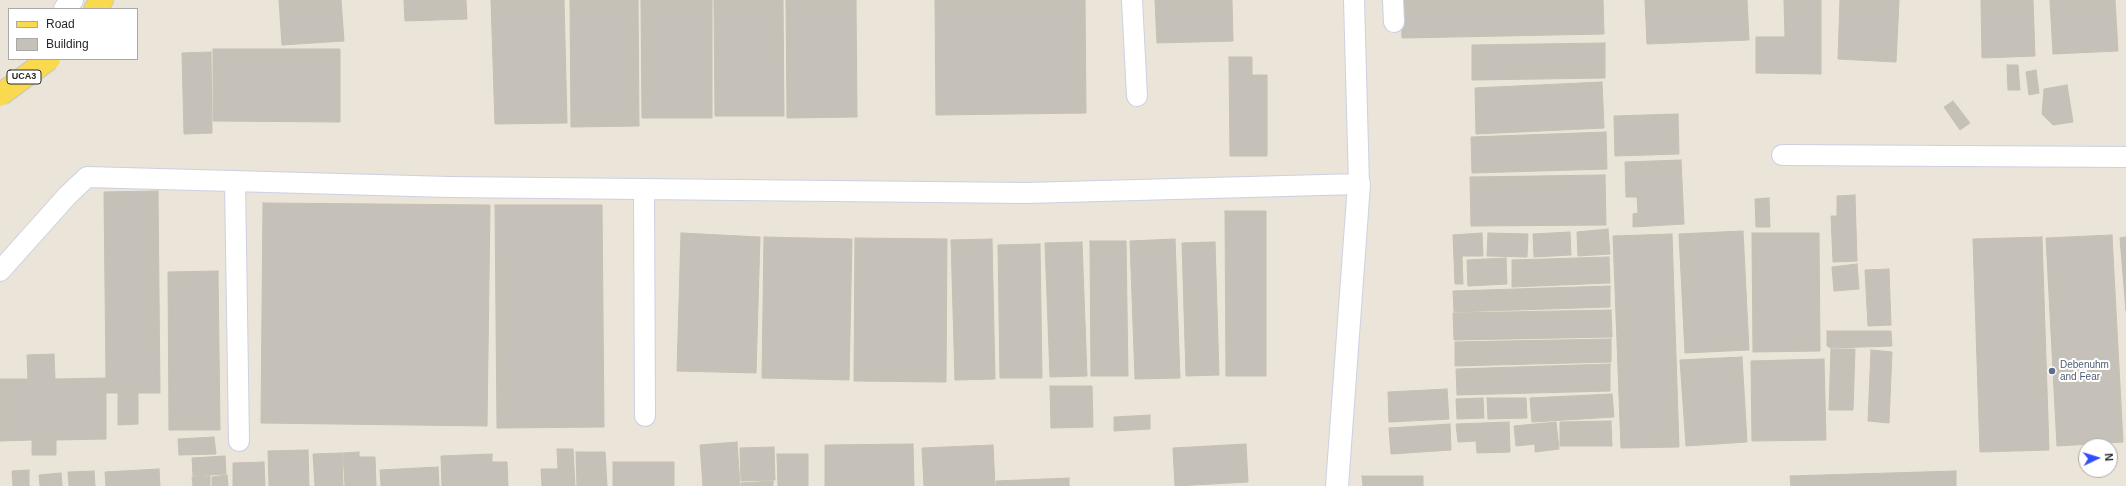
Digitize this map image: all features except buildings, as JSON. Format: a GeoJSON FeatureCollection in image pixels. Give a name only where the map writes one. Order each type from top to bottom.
{"type":"FeatureCollection","features":[{"type":"Feature","properties":{"kind":"main road"},"geometry":{"type":"LineString","coordinates":[[96,8],[102,0]]}},
{"type":"Feature","properties":{"kind":"main road","name":"UCA3"},"geometry":{"type":"LineString","coordinates":[[0,96],[48,60]]}},
{"type":"Feature","properties":{"kind":"street"},"geometry":{"type":"LineString","coordinates":[[66,8],[72,0]]}},
{"type":"Feature","properties":{"kind":"street","name":"UCA3"},"geometry":{"type":"LineString","coordinates":[[0,96],[29,60]]}},
{"type":"Feature","properties":{"kind":"street"},"geometry":{"type":"LineString","coordinates":[[1337,486],[1358,184]]}},
{"type":"Feature","properties":{"kind":"lane"},"geometry":{"type":"LineString","coordinates":[[1132,0],[1137,96]]}},
{"type":"Feature","properties":{"kind":"lane"},"geometry":{"type":"LineString","coordinates":[[0,271],[67,196],[87,178],[449,187],[1026,193],[1358,184],[1354,0]]}},
{"type":"Feature","properties":{"kind":"lane"},"geometry":{"type":"LineString","coordinates":[[1393,0],[1394,22]]}},
{"type":"Feature","properties":{"kind":"lane"},"geometry":{"type":"LineString","coordinates":[[1782,155],[2126,157]]}},
{"type":"Feature","properties":{"kind":"lane"},"geometry":{"type":"LineString","coordinates":[[235,181],[239,441]]}},
{"type":"Feature","properties":{"kind":"lane"},"geometry":{"type":"LineString","coordinates":[[644,189],[645,416]]}},
{"type":"Feature","properties":{"kind":"place","name":"Debenuhm and Fear"},"geometry":{"type":"Point","coordinates":[2052,371]}}]}
